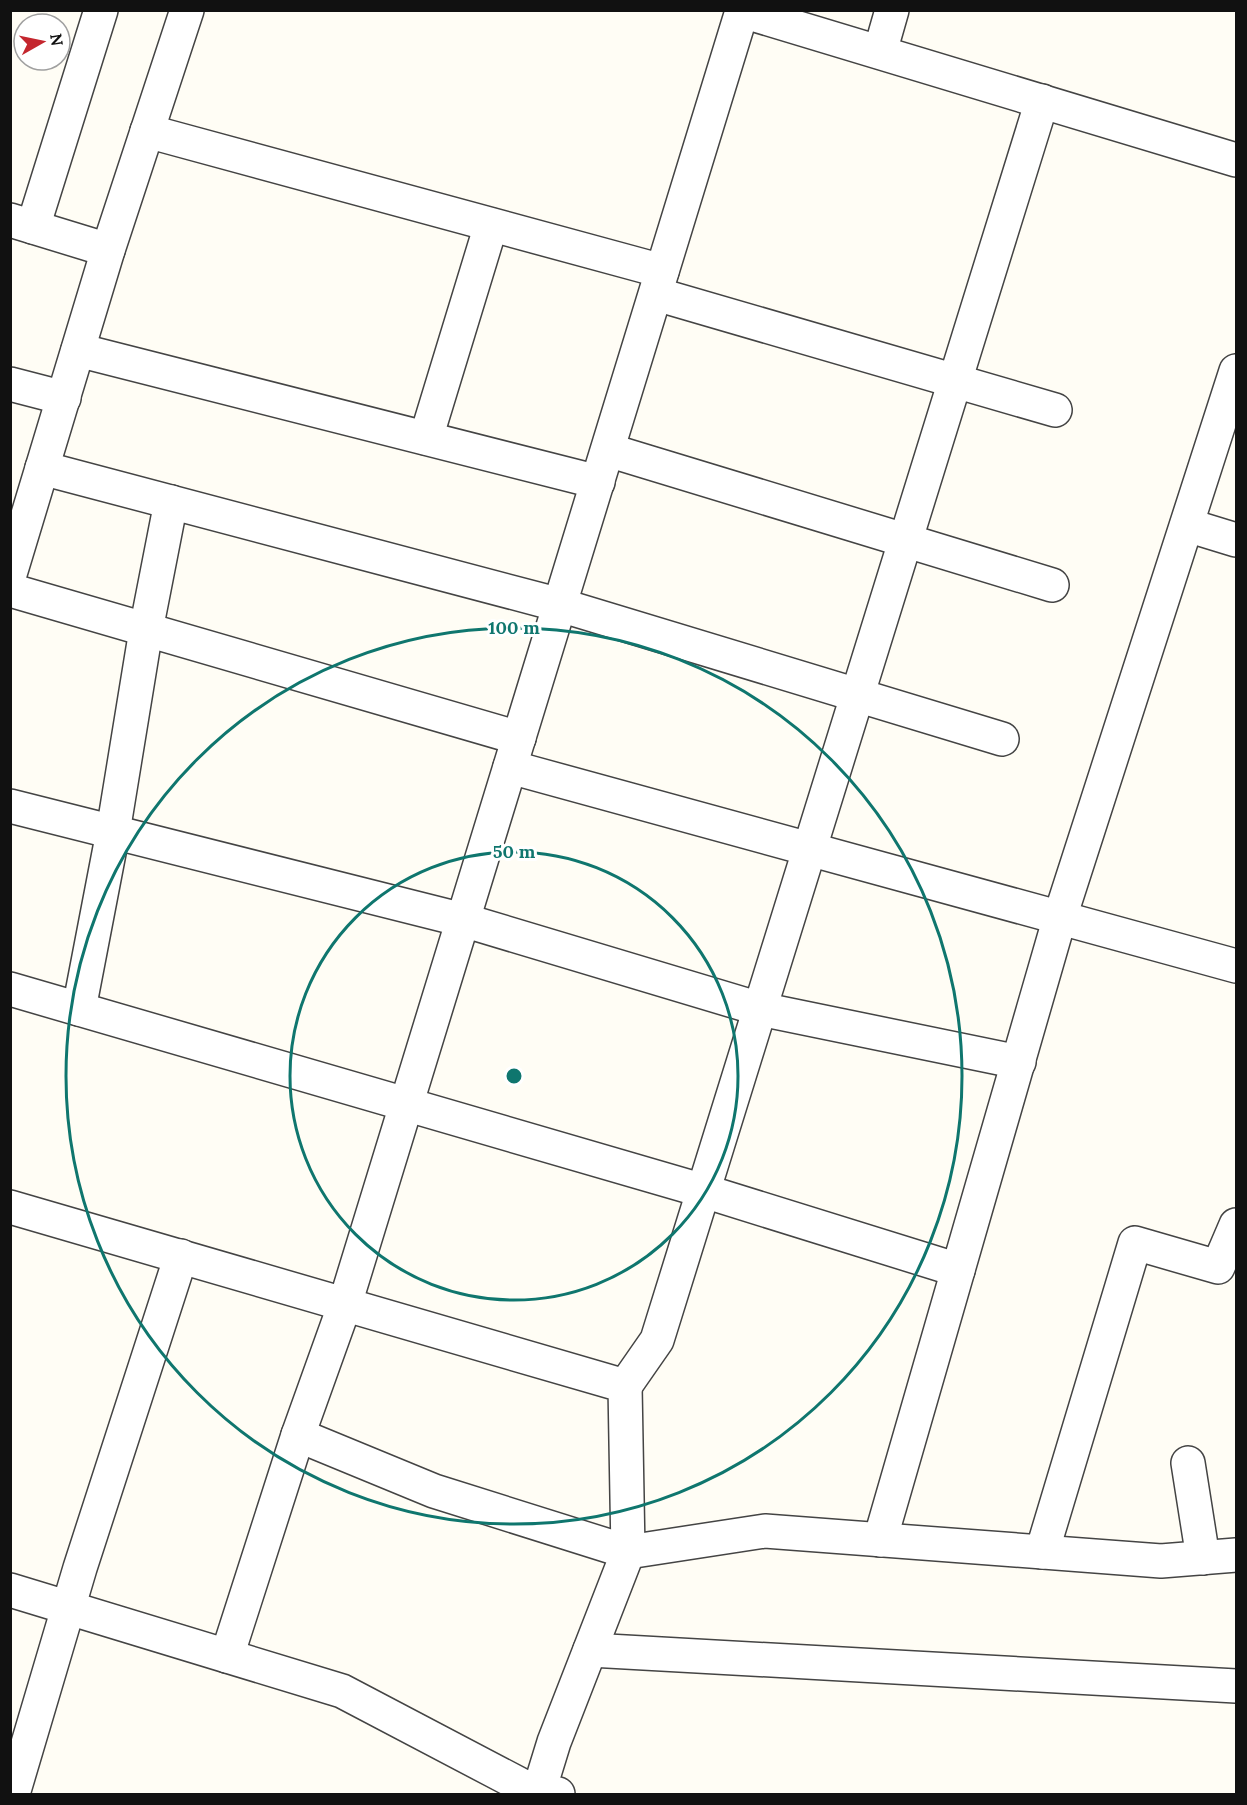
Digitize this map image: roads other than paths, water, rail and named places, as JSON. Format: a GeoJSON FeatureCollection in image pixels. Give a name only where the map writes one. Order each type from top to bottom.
{"type":"FeatureCollection","features":[{"type":"Feature","properties":{"kind":"street"},"geometry":{"type":"LineString","coordinates":[[101,10],[22,223],[108,250]]}},
{"type":"Feature","properties":{"kind":"street"},"geometry":{"type":"LineString","coordinates":[[13,556],[108,250],[187,10]]}},
{"type":"Feature","properties":{"kind":"street"},"geometry":{"type":"LineString","coordinates":[[880,52],[892,10]]}},
{"type":"Feature","properties":{"kind":"street"},"geometry":{"type":"LineString","coordinates":[[227,1656],[298,1435],[345,1304],[742,11],[1236,160]]}},
{"type":"Feature","properties":{"kind":"street"},"geometry":{"type":"LineString","coordinates":[[10,1590],[342,1691],[545,1794],[554,1742],[628,1551],[625,1386],[657,1340],[1042,101]]}},
{"type":"Feature","properties":{"kind":"street"},"geometry":{"type":"LineString","coordinates":[[147,131],[491,225],[956,381],[1055,410]]}},
{"type":"Feature","properties":{"kind":"street"},"geometry":{"type":"LineString","coordinates":[[426,438],[491,225]]}},
{"type":"Feature","properties":{"kind":"street"},"geometry":{"type":"LineString","coordinates":[[78,350],[598,482]]}},
{"type":"Feature","properties":{"kind":"street"},"geometry":{"type":"LineString","coordinates":[[880,1540],[1060,917],[1236,371]]}},
{"type":"Feature","properties":{"kind":"street"},"geometry":{"type":"LineString","coordinates":[[10,384],[63,398]]}},
{"type":"Feature","properties":{"kind":"street"},"geometry":{"type":"LineString","coordinates":[[608,450],[1052,585]]}},
{"type":"Feature","properties":{"kind":"street"},"geometry":{"type":"LineString","coordinates":[[42,468],[560,605],[1002,739]]}},
{"type":"Feature","properties":{"kind":"street"},"geometry":{"type":"LineString","coordinates":[[79,1009],[113,832],[146,630],[171,502]]}},
{"type":"Feature","properties":{"kind":"street"},"geometry":{"type":"LineString","coordinates":[[1187,525],[1236,540]]}},
{"type":"Feature","properties":{"kind":"street"},"geometry":{"type":"LineString","coordinates":[[10,590],[146,630],[810,849],[1236,966]]}},
{"type":"Feature","properties":{"kind":"street"},"geometry":{"type":"LineString","coordinates":[[10,806],[463,921],[760,1009],[1018,1062]]}},
{"type":"Feature","properties":{"kind":"street"},"geometry":{"type":"LineString","coordinates":[[10,989],[704,1191],[958,1270]]}},
{"type":"Feature","properties":{"kind":"street"},"geometry":{"type":"LineString","coordinates":[[11,1208],[625,1386]]}},
{"type":"Feature","properties":{"kind":"street"},"geometry":{"type":"LineString","coordinates":[[1042,1552],[1135,1244],[1218,1267],[1236,1225]]}},
{"type":"Feature","properties":{"kind":"street"},"geometry":{"type":"LineString","coordinates":[[13,1794],[68,1609],[181,1256]]}},
{"type":"Feature","properties":{"kind":"street"},"geometry":{"type":"LineString","coordinates":[[298,1435],[434,1491],[628,1551],[765,1531],[1161,1561],[1236,1555]]}},
{"type":"Feature","properties":{"kind":"street"},"geometry":{"type":"LineString","coordinates":[[1188,1463],[1203,1558]]}},
{"type":"Feature","properties":{"kind":"street"},"geometry":{"type":"LineString","coordinates":[[590,1650],[1236,1686]]}}]}
